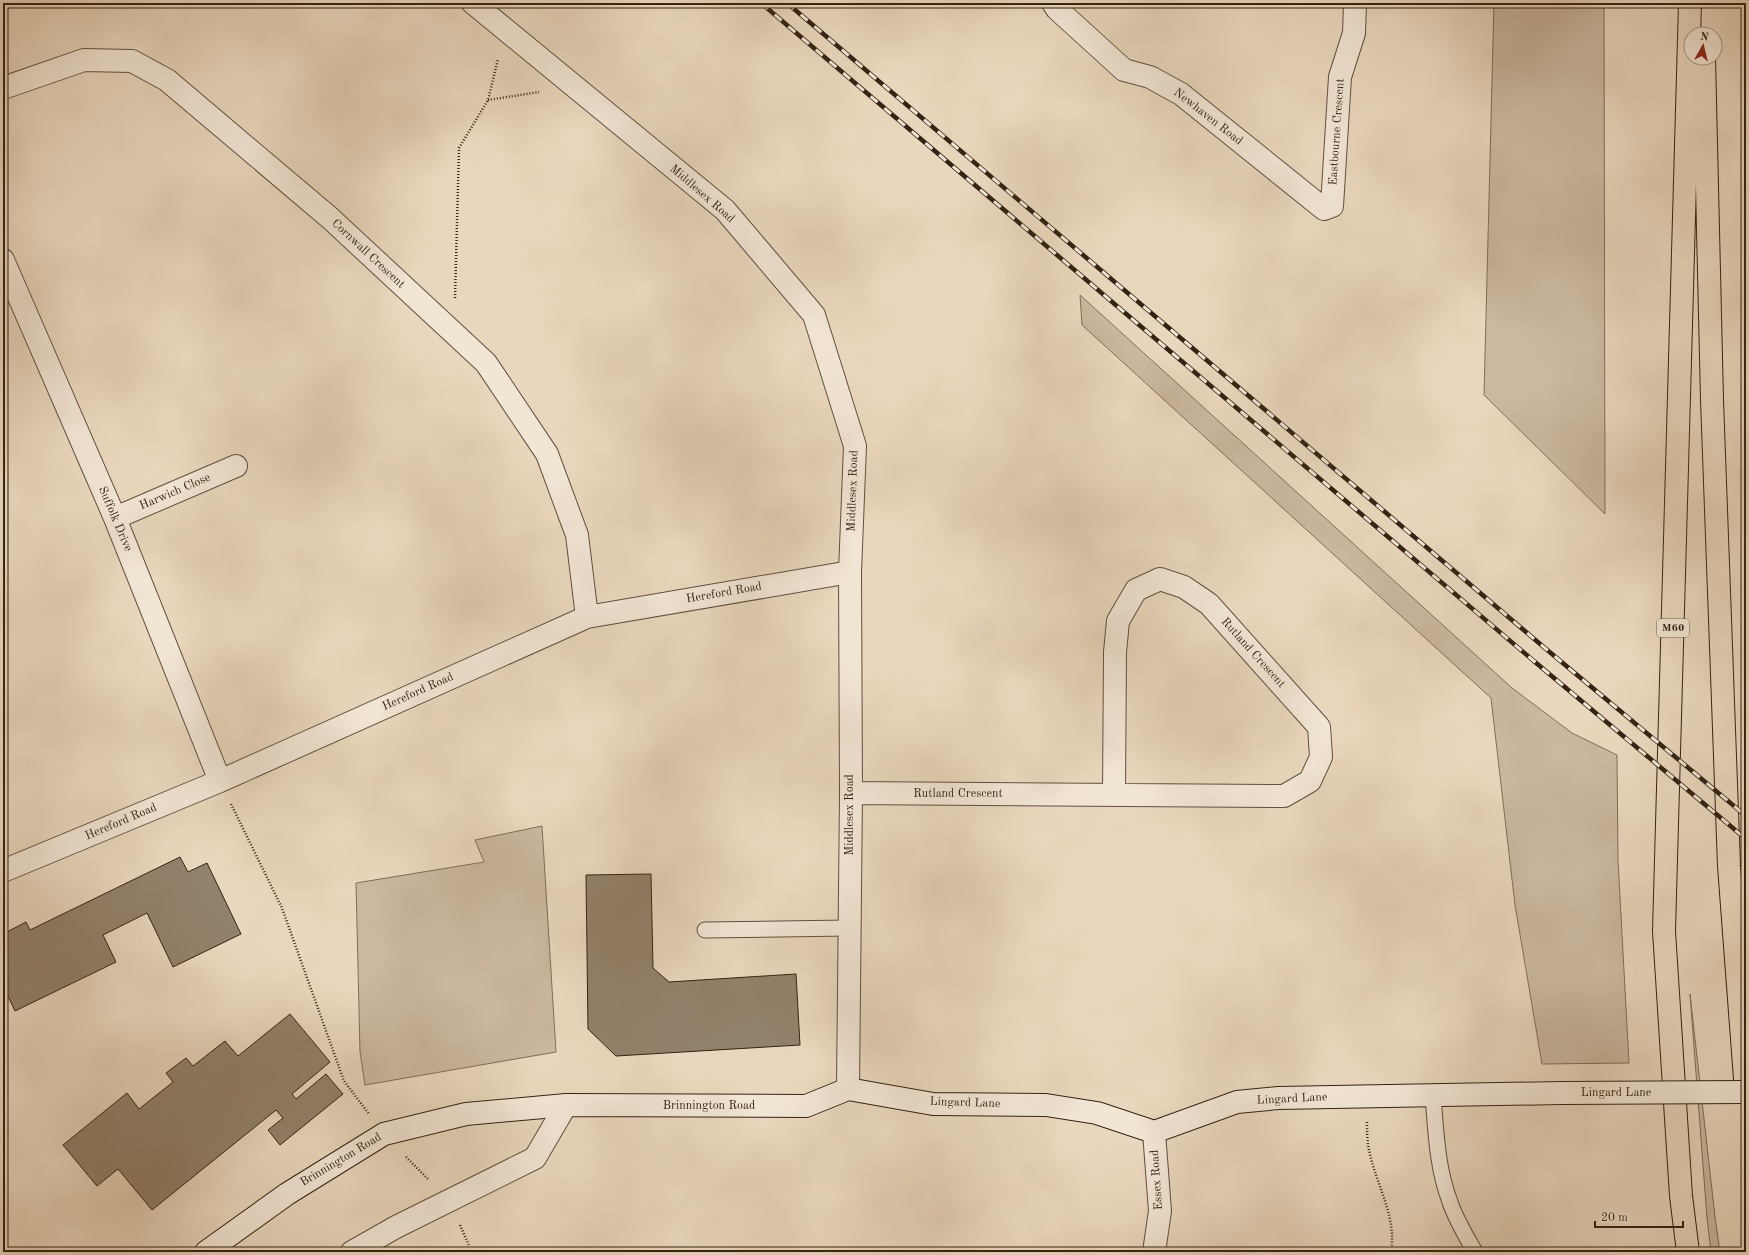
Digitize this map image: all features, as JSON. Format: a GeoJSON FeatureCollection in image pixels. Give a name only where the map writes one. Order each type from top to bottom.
{"type":"FeatureCollection","features":[{"type":"Feature","properties":{"kind":"highway","name":"M60"},"geometry":{"type":"LineString","coordinates":[[1688,1252],[1681,1196],[1664,931],[1690,3]]}},
{"type":"Feature","properties":{"kind":"highway"},"geometry":{"type":"LineString","coordinates":[[1703,3],[1704,26]]}},
{"type":"Feature","properties":{"kind":"highway"},"geometry":{"type":"LineString","coordinates":[[1704,66],[1712,408],[1728,866],[1746,1092]]}},
{"type":"Feature","properties":{"kind":"street","name":"Middlesex Road"},"geometry":{"type":"LineString","coordinates":[[472,3],[725,210],[814,315],[855,446],[850,572],[848,1089]]}},
{"type":"Feature","properties":{"kind":"street","name":"Newhaven Road"},"geometry":{"type":"LineString","coordinates":[[1053,3],[1057,9],[1124,70],[1150,77],[1181,94],[1324,209]]}},
{"type":"Feature","properties":{"kind":"street","name":"Eastbourne Crescent"},"geometry":{"type":"LineString","coordinates":[[1324,209],[1332,206],[1340,77],[1354,33],[1355,3]]}},
{"type":"Feature","properties":{"kind":"street","name":"Cornwall Crescent"},"geometry":{"type":"LineString","coordinates":[[3,88],[84,60],[132,61],[167,80],[330,218],[486,363],[547,454],[577,535],[587,617]]}},
{"type":"Feature","properties":{"kind":"street","name":"Suffolk Drive"},"geometry":{"type":"LineString","coordinates":[[3,260],[115,518],[220,781]]}},
{"type":"Feature","properties":{"kind":"street","name":"Harwich Close"},"geometry":{"type":"LineString","coordinates":[[115,518],[236,466]]}},
{"type":"Feature","properties":{"kind":"street","name":"Hereford Road"},"geometry":{"type":"LineString","coordinates":[[3,871],[220,781],[587,617],[850,572]]}},
{"type":"Feature","properties":{"kind":"street","name":"Rutland Crescent"},"geometry":{"type":"LineString","coordinates":[[850,793],[1284,796],[1310,782],[1322,757],[1319,727],[1209,604],[1184,587],[1160,579],[1136,590],[1118,621],[1115,652],[1114,794]]}},
{"type":"Feature","properties":{"kind":"street","name":"Lingard Lane"},"geometry":{"type":"LineString","coordinates":[[848,1089],[933,1104],[1046,1105],[1097,1113],[1154,1132],[1237,1102],[1278,1098],[1561,1093],[1746,1092]]}},
{"type":"Feature","properties":{"kind":"street","name":"Brinnington Road"},"geometry":{"type":"LineString","coordinates":[[206,1252],[287,1194],[384,1134],[466,1114],[566,1105],[806,1106],[848,1089]]}},
{"type":"Feature","properties":{"kind":"street"},"geometry":{"type":"LineString","coordinates":[[352,1252],[396,1227],[535,1158],[566,1105]]}},
{"type":"Feature","properties":{"kind":"street","name":"Essex Road"},"geometry":{"type":"LineString","coordinates":[[1154,1132],[1160,1211],[1154,1252]]}},
{"type":"Feature","properties":{"kind":"lane"},"geometry":{"type":"LineString","coordinates":[[705,930],[849,928]]}},
{"type":"Feature","properties":{"kind":"lane"},"geometry":{"type":"LineString","coordinates":[[1434,1096],[1437,1150],[1442,1175],[1456,1217],[1475,1252]]}},
{"type":"Feature","properties":{"kind":"path"},"geometry":{"type":"LineString","coordinates":[[454,334],[459,148],[488,100],[505,29]]}},
{"type":"Feature","properties":{"kind":"path"},"geometry":{"type":"LineString","coordinates":[[488,100],[574,86]]}},
{"type":"Feature","properties":{"kind":"path"},"geometry":{"type":"LineString","coordinates":[[220,781],[282,908],[344,1081],[384,1134],[449,1201]]}},
{"type":"Feature","properties":{"kind":"path"},"geometry":{"type":"LineString","coordinates":[[1366,1096],[1369,1151],[1392,1222],[1393,1242],[1391,1252]]}},
{"type":"Feature","properties":{"kind":"shaded area"},"geometry":{"type":"Polygon","coordinates":[[[1494,3],[1604,3],[1605,514],[1484,395],[1494,3]]]}},
{"type":"Feature","properties":{"kind":"shaded area"},"geometry":{"type":"Polygon","coordinates":[[[1080,295],[1512,688],[1572,733],[1617,755],[1618,860],[1629,1063],[1542,1064],[1515,905],[1491,698],[1082,325],[1080,295]]]}},
{"type":"Feature","properties":{"kind":"shaded area"},"geometry":{"type":"Polygon","coordinates":[[[542,826],[556,1052],[365,1085],[360,1052],[356,883],[484,862],[475,840],[542,826]]]}},
{"type":"Feature","properties":{"kind":"shaded area"},"geometry":{"type":"Polygon","coordinates":[[[1690,994],[1720,1252],[1711,1252],[1707,1218],[1690,994]]]}},
{"type":"Feature","properties":{"kind":"building"},"geometry":{"type":"Polygon","coordinates":[[[180,857],[188,872],[207,863],[241,934],[173,967],[147,913],[103,935],[116,962],[15,1011],[6,992],[3,993],[3,934],[26,922],[30,930],[180,857]]]}},
{"type":"Feature","properties":{"kind":"building"},"geometry":{"type":"Polygon","coordinates":[[[651,874],[653,968],[669,982],[796,974],[800,1045],[616,1056],[588,1029],[586,875],[651,874]]]}},
{"type":"Feature","properties":{"kind":"building"},"geometry":{"type":"Polygon","coordinates":[[[290,1014],[330,1062],[292,1094],[296,1099],[326,1074],[343,1094],[280,1145],[268,1130],[283,1118],[276,1110],[152,1210],[118,1169],[97,1186],[63,1145],[127,1093],[139,1109],[173,1082],[166,1073],[186,1058],[193,1066],[225,1041],[238,1056],[290,1014]]]}},
{"type":"Feature","properties":{"kind":"railway"},"geometry":{"type":"LineString","coordinates":[[761,3],[1535,662],[1746,839]]}},
{"type":"Feature","properties":{"kind":"railway"},"geometry":{"type":"LineString","coordinates":[[787,3],[1546,649],[1746,816]]}}]}
